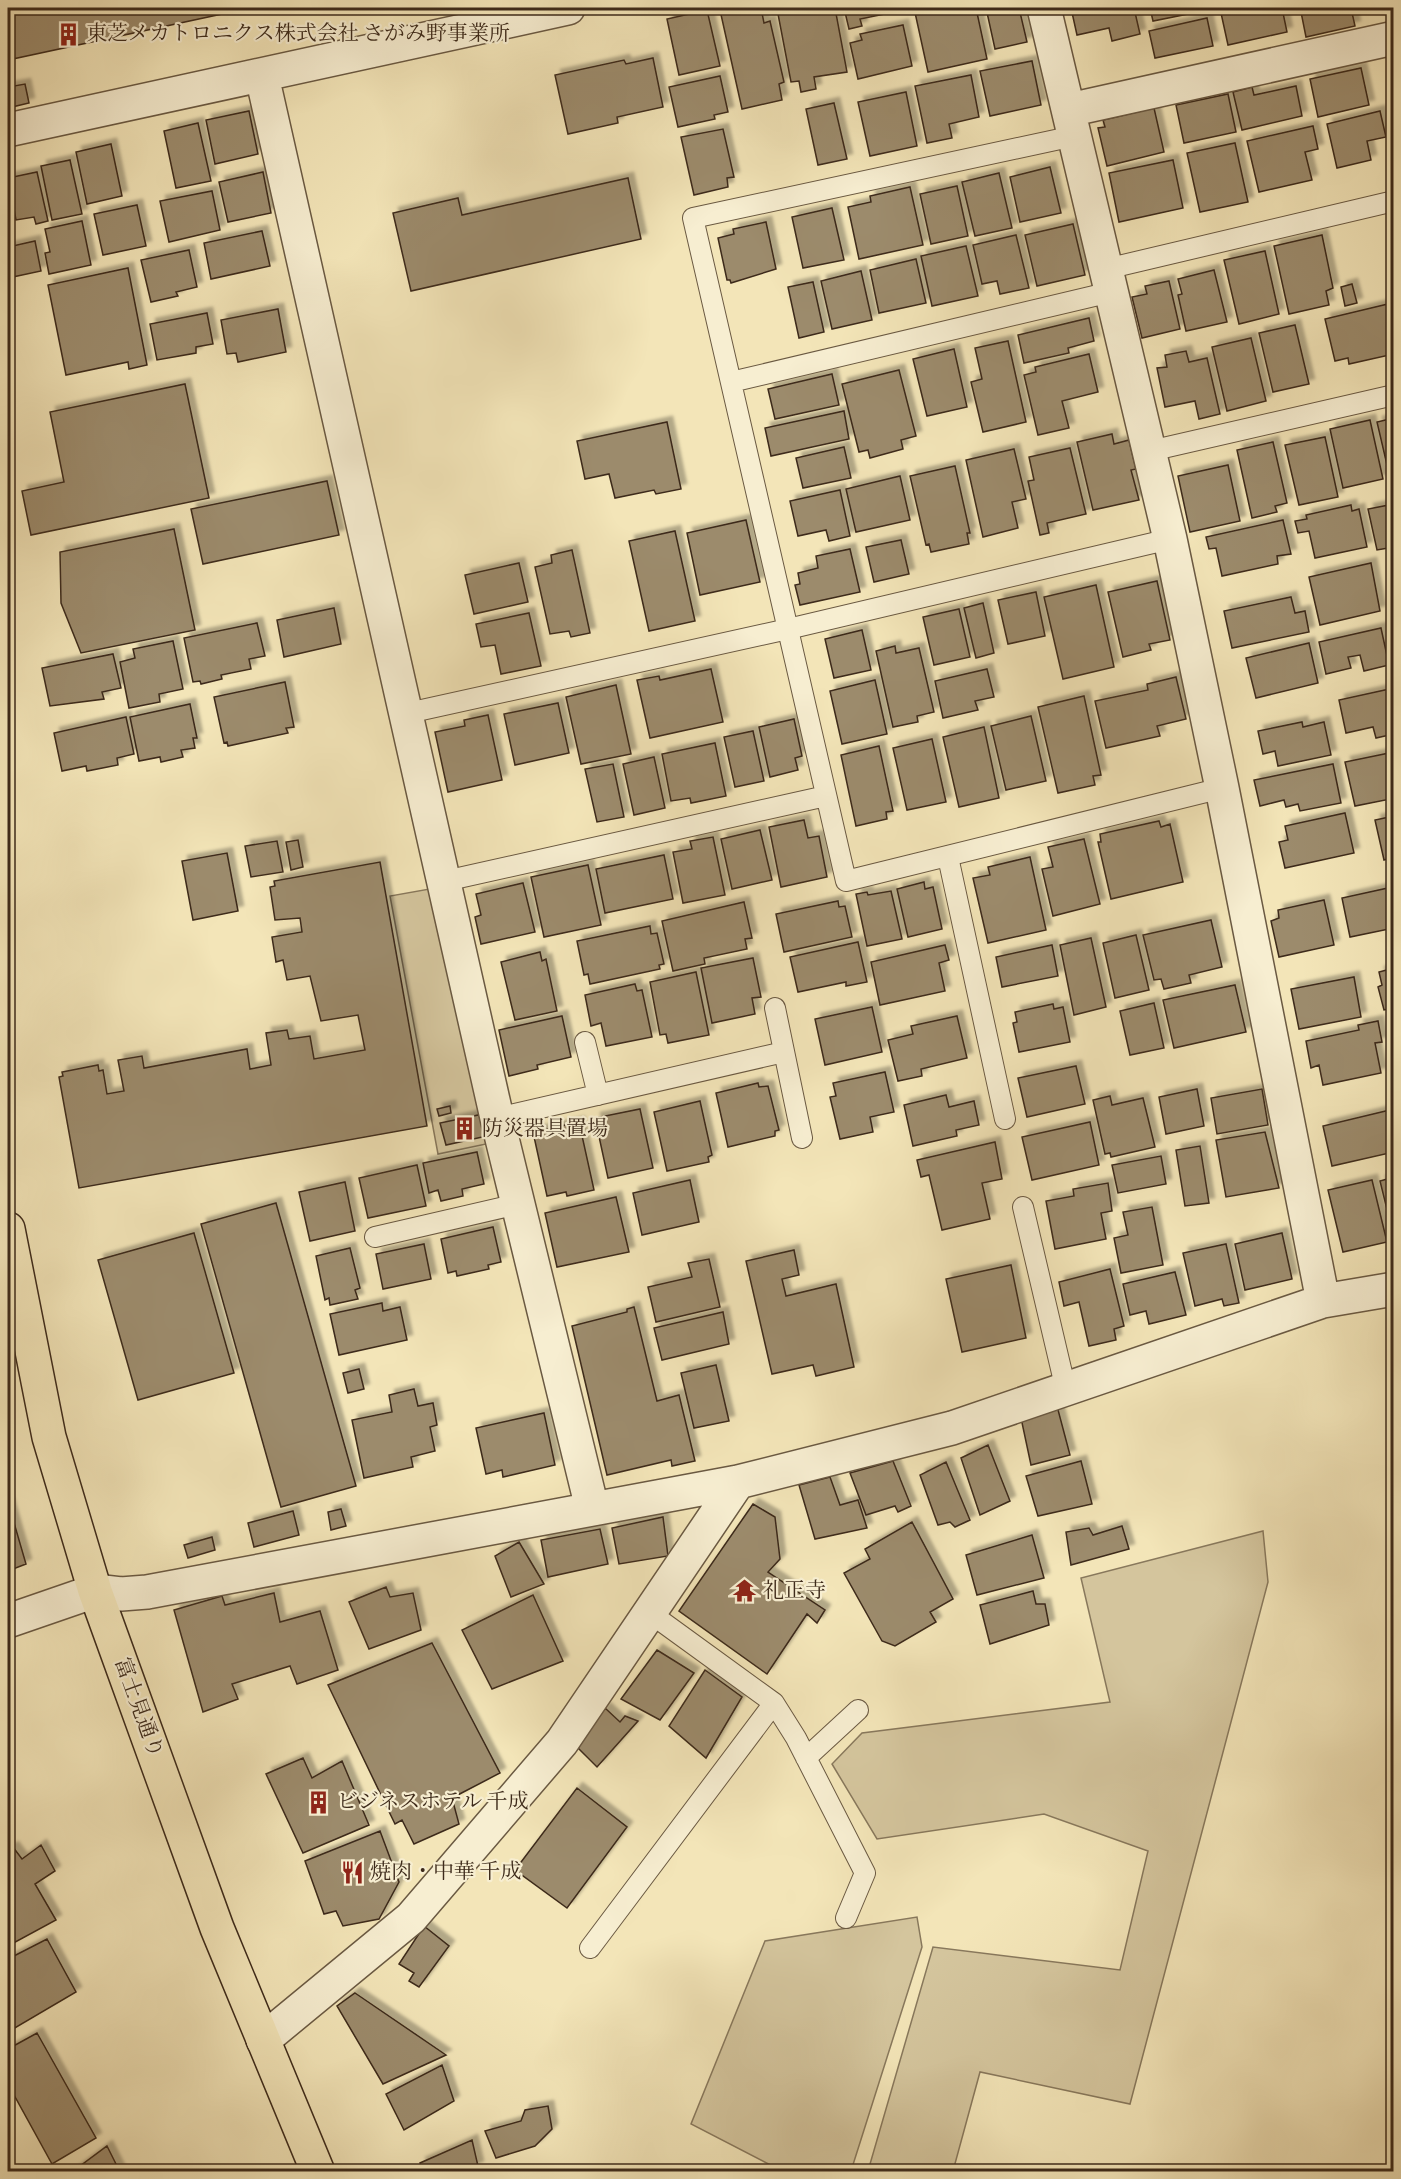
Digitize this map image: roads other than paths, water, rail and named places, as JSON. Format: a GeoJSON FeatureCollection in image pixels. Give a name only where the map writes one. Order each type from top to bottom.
{"type":"FeatureCollection","features":[{"type":"Feature","properties":{"kind":"main road","name":"富士見通り"},"geometry":{"type":"LineString","coordinates":[[8,1229],[49,1437],[95,1591],[217,1928],[318,2172]]}},
{"type":"Feature","properties":{"kind":"street"},"geometry":{"type":"LineString","coordinates":[[8,130],[568,8]]}},
{"type":"Feature","properties":{"kind":"street"},"geometry":{"type":"LineString","coordinates":[[1044,8],[1170,539],[1222,788],[1323,1301]]}},
{"type":"Feature","properties":{"kind":"street"},"geometry":{"type":"LineString","coordinates":[[1071,123],[1394,38]]}},
{"type":"Feature","properties":{"kind":"street"},"geometry":{"type":"LineString","coordinates":[[262,76],[408,713],[497,1118],[592,1509]]}},
{"type":"Feature","properties":{"kind":"street"},"geometry":{"type":"LineString","coordinates":[[8,1621],[95,1591],[121,1594],[147,1592],[738,1482],[952,1428],[1323,1301],[1394,1289]]}},
{"type":"Feature","properties":{"kind":"street"},"geometry":{"type":"LineString","coordinates":[[263,2040],[411,1918],[562,1742],[738,1482]]}},
{"type":"Feature","properties":{"kind":"lane"},"geometry":{"type":"LineString","coordinates":[[1071,123],[693,219],[846,881],[1222,788]]}},
{"type":"Feature","properties":{"kind":"lane"},"geometry":{"type":"LineString","coordinates":[[731,382],[1394,201]]}},
{"type":"Feature","properties":{"kind":"lane"},"geometry":{"type":"LineString","coordinates":[[1150,451],[1394,395]]}},
{"type":"Feature","properties":{"kind":"lane"},"geometry":{"type":"LineString","coordinates":[[408,713],[788,630],[1170,539]]}},
{"type":"Feature","properties":{"kind":"lane"},"geometry":{"type":"LineString","coordinates":[[445,880],[826,796]]}},
{"type":"Feature","properties":{"kind":"lane"},"geometry":{"type":"LineString","coordinates":[[948,857],[1005,1119]]}},
{"type":"Feature","properties":{"kind":"lane"},"geometry":{"type":"LineString","coordinates":[[775,1008],[802,1138]]}},
{"type":"Feature","properties":{"kind":"lane"},"geometry":{"type":"LineString","coordinates":[[585,1042],[598,1095]]}},
{"type":"Feature","properties":{"kind":"lane"},"geometry":{"type":"LineString","coordinates":[[497,1118],[784,1052]]}},
{"type":"Feature","properties":{"kind":"lane"},"geometry":{"type":"LineString","coordinates":[[375,1237],[518,1204]]}},
{"type":"Feature","properties":{"kind":"lane"},"geometry":{"type":"LineString","coordinates":[[1023,1207],[1066,1390]]}},
{"type":"Feature","properties":{"kind":"lane"},"geometry":{"type":"LineString","coordinates":[[650,1613],[774,1703],[806,1758],[865,1873],[846,1918]]}},
{"type":"Feature","properties":{"kind":"lane"},"geometry":{"type":"LineString","coordinates":[[590,1948],[774,1703]]}},
{"type":"Feature","properties":{"kind":"lane"},"geometry":{"type":"LineString","coordinates":[[806,1758],[858,1710]]}},
{"type":"Feature","properties":{"kind":"place","name":"東芝メカトロニクス株式会社 さがみ野事業所"},"geometry":{"type":"Point","coordinates":[68,34]}},
{"type":"Feature","properties":{"kind":"place","name":"防災器具置場"},"geometry":{"type":"Point","coordinates":[464,1129]}},
{"type":"Feature","properties":{"kind":"place","name":"礼正寺"},"geometry":{"type":"Point","coordinates":[745,1591]}},
{"type":"Feature","properties":{"kind":"place","name":"ビジネスホテル 千成"},"geometry":{"type":"Point","coordinates":[319,1802]}},
{"type":"Feature","properties":{"kind":"place","name":"焼肉・中華 千成"},"geometry":{"type":"Point","coordinates":[352,1872]}}]}
